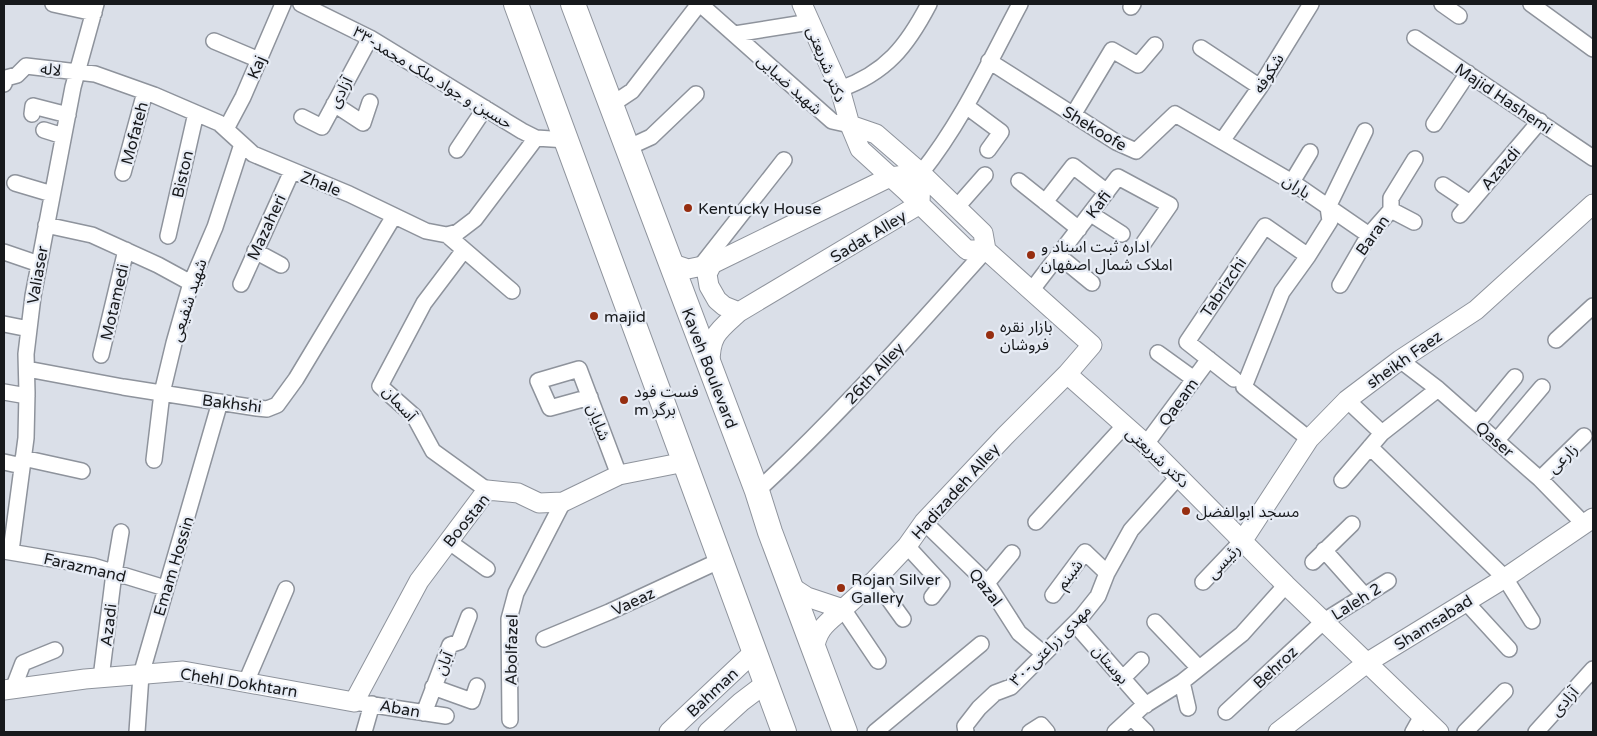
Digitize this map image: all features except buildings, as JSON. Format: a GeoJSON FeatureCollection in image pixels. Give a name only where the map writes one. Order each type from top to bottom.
{"type":"FeatureCollection","features":[{"type":"Feature","properties":{"kind":"main road"},"geometry":{"type":"LineString","coordinates":[[516,4],[784,732]]}},
{"type":"Feature","properties":{"kind":"main road","name":"Kaveh Boulevard"},"geometry":{"type":"LineString","coordinates":[[573,4],[757,491],[767,524],[845,732]]}},
{"type":"Feature","properties":{"kind":"street"},"geometry":{"type":"LineString","coordinates":[[53,4],[95,8]]}},
{"type":"Feature","properties":{"kind":"street","name":"Kaj"},"geometry":{"type":"LineString","coordinates":[[226,129],[243,97],[283,4]]}},
{"type":"Feature","properties":{"kind":"street","name":"۳۳-حسین و جواد ملک محمد"},"geometry":{"type":"LineString","coordinates":[[301,4],[370,38],[536,138],[567,140]]}},
{"type":"Feature","properties":{"kind":"street","name":"شهید ضیایی"},"geometry":{"type":"LineString","coordinates":[[611,105],[632,91],[700,4],[832,121],[850,125]]}},
{"type":"Feature","properties":{"kind":"street"},"geometry":{"type":"LineString","coordinates":[[840,89],[876,72],[894,57],[919,22],[929,4]]}},
{"type":"Feature","properties":{"kind":"street"},"geometry":{"type":"LineString","coordinates":[[670,263],[688,269],[706,265],[890,177],[921,174],[939,151],[966,106],[1020,4]]}},
{"type":"Feature","properties":{"kind":"street","name":"شکوفه"},"geometry":{"type":"LineString","coordinates":[[1222,141],[1260,86],[1311,4]]}},
{"type":"Feature","properties":{"kind":"street"},"geometry":{"type":"LineString","coordinates":[[1442,4],[1459,16]]}},
{"type":"Feature","properties":{"kind":"street"},"geometry":{"type":"LineString","coordinates":[[1531,4],[1593,49]]}},
{"type":"Feature","properties":{"kind":"street","name":"Valiaser"},"geometry":{"type":"LineString","coordinates":[[7,551],[23,462],[27,396],[26,354],[33,296],[63,136],[77,72],[95,8]]}},
{"type":"Feature","properties":{"kind":"street","name":"شهید ضیایی"},"geometry":{"type":"LineString","coordinates":[[735,34],[805,8]]}},
{"type":"Feature","properties":{"kind":"street","name":"دکتر شریعتی"},"geometry":{"type":"LineString","coordinates":[[805,8],[840,89],[850,125],[860,149],[967,250],[986,250]]}},
{"type":"Feature","properties":{"kind":"street","name":"آزادی"},"geometry":{"type":"LineString","coordinates":[[302,117],[322,127],[370,38]]}},
{"type":"Feature","properties":{"kind":"street","name":"Majid Hashemi"},"geometry":{"type":"LineString","coordinates":[[1415,38],[1593,158]]}},
{"type":"Feature","properties":{"kind":"street"},"geometry":{"type":"LineString","coordinates":[[214,41],[259,60]]}},
{"type":"Feature","properties":{"kind":"street"},"geometry":{"type":"LineString","coordinates":[[1072,115],[1112,50],[1138,65],[1155,45]]}},
{"type":"Feature","properties":{"kind":"street"},"geometry":{"type":"LineString","coordinates":[[1201,48],[1260,86]]}},
{"type":"Feature","properties":{"kind":"street","name":"Shekoofe"},"geometry":{"type":"LineString","coordinates":[[989,61],[1116,142],[1136,151],[1175,114],[1222,141]]}},
{"type":"Feature","properties":{"kind":"street","name":"لاله"},"geometry":{"type":"LineString","coordinates":[[4,84],[6,78],[17,75],[26,66],[77,72]]}},
{"type":"Feature","properties":{"kind":"street","name":"Zhale"},"geometry":{"type":"LineString","coordinates":[[77,72],[95,74],[145,92],[219,123],[253,154],[349,194],[426,230],[446,235]]}},
{"type":"Feature","properties":{"kind":"street"},"geometry":{"type":"LineString","coordinates":[[1434,124],[1468,73]]}},
{"type":"Feature","properties":{"kind":"street","name":"Mofateh"},"geometry":{"type":"LineString","coordinates":[[123,173],[145,92]]}},
{"type":"Feature","properties":{"kind":"street"},"geometry":{"type":"LineString","coordinates":[[627,148],[651,138],[696,94]]}},
{"type":"Feature","properties":{"kind":"street"},"geometry":{"type":"LineString","coordinates":[[334,104],[363,123],[370,102]]}},
{"type":"Feature","properties":{"kind":"street"},"geometry":{"type":"LineString","coordinates":[[32,114],[33,106],[68,115]]}},
{"type":"Feature","properties":{"kind":"street"},"geometry":{"type":"LineString","coordinates":[[966,106],[1001,132],[988,150]]}},
{"type":"Feature","properties":{"kind":"street"},"geometry":{"type":"LineString","coordinates":[[458,150],[485,108]]}},
{"type":"Feature","properties":{"kind":"street","name":"Biston"},"geometry":{"type":"LineString","coordinates":[[168,236],[196,113]]}},
{"type":"Feature","properties":{"kind":"street","name":"Azazdi"},"geometry":{"type":"LineString","coordinates":[[1443,185],[1465,209],[1540,121]]}},
{"type":"Feature","properties":{"kind":"street"},"geometry":{"type":"LineString","coordinates":[[850,125],[876,134],[921,174],[983,232],[986,250],[1092,345],[1067,374]]}},
{"type":"Feature","properties":{"kind":"street"},"geometry":{"type":"LineString","coordinates":[[44,130],[63,136]]}},
{"type":"Feature","properties":{"kind":"street"},"geometry":{"type":"LineString","coordinates":[[1239,383],[1282,292],[1330,221],[1328,207],[1365,131]]}},
{"type":"Feature","properties":{"kind":"street"},"geometry":{"type":"LineString","coordinates":[[446,235],[458,232],[475,218],[536,138]]}},
{"type":"Feature","properties":{"kind":"street","name":"باران"},"geometry":{"type":"LineString","coordinates":[[1222,141],[1292,182],[1369,235]]}},
{"type":"Feature","properties":{"kind":"street","name":"شهید شفیعی"},"geometry":{"type":"LineString","coordinates":[[154,460],[162,393],[174,343],[191,283],[215,227],[242,144]]}},
{"type":"Feature","properties":{"kind":"street"},"geometry":{"type":"LineString","coordinates":[[1292,182],[1310,152]]}},
{"type":"Feature","properties":{"kind":"street","name":"Baran"},"geometry":{"type":"LineString","coordinates":[[1340,285],[1369,235],[1391,210],[1391,198],[1414,159]]}},
{"type":"Feature","properties":{"kind":"street"},"geometry":{"type":"LineString","coordinates":[[739,312],[724,306],[717,300],[709,286],[706,265],[784,160]]}},
{"type":"Feature","properties":{"kind":"street"},"geometry":{"type":"LineString","coordinates":[[1045,202],[1073,166],[1107,192]]}},
{"type":"Feature","properties":{"kind":"street","name":"Mazaheri"},"geometry":{"type":"LineString","coordinates":[[241,284],[292,171]]}},
{"type":"Feature","properties":{"kind":"street","name":"Sadat Alley"},"geometry":{"type":"LineString","coordinates":[[710,366],[710,349],[714,336],[739,312],[920,204],[921,174]]}},
{"type":"Feature","properties":{"kind":"street"},"geometry":{"type":"LineString","coordinates":[[956,208],[985,175]]}},
{"type":"Feature","properties":{"kind":"street","name":"Kafi"},"geometry":{"type":"LineString","coordinates":[[1031,291],[1118,178],[1170,205],[1143,244]]}},
{"type":"Feature","properties":{"kind":"street"},"geometry":{"type":"LineString","coordinates":[[1019,181],[1079,229]]}},
{"type":"Feature","properties":{"kind":"street"},"geometry":{"type":"LineString","coordinates":[[15,183],[52,194]]}},
{"type":"Feature","properties":{"kind":"street","name":"sheikh Faez"},"geometry":{"type":"LineString","coordinates":[[1242,540],[1309,438],[1347,400],[1400,360],[1476,310],[1593,204]]}},
{"type":"Feature","properties":{"kind":"street"},"geometry":{"type":"LineString","coordinates":[[1391,210],[1414,222]]}},
{"type":"Feature","properties":{"kind":"street"},"geometry":{"type":"LineString","coordinates":[[1091,214],[1122,234]]}},
{"type":"Feature","properties":{"kind":"street","name":"Bakhshi"},"geometry":{"type":"LineString","coordinates":[[27,369],[162,393],[268,409],[277,405],[306,363],[394,216]]}},
{"type":"Feature","properties":{"kind":"street"},"geometry":{"type":"LineString","coordinates":[[46,225],[92,235],[191,283]]}},
{"type":"Feature","properties":{"kind":"street","name":"Tabrizchi"},"geometry":{"type":"LineString","coordinates":[[1308,256],[1265,226],[1187,342],[1309,438]]}},
{"type":"Feature","properties":{"kind":"street"},"geometry":{"type":"LineString","coordinates":[[446,235],[512,291]]}},
{"type":"Feature","properties":{"kind":"street","name":"Motamedi"},"geometry":{"type":"LineString","coordinates":[[101,355],[126,250]]}},
{"type":"Feature","properties":{"kind":"street","name":"آسمان"},"geometry":{"type":"LineString","coordinates":[[464,250],[424,302],[380,386],[414,416],[433,451],[487,490]]}},
{"type":"Feature","properties":{"kind":"street","name":"26th Alley"},"geometry":{"type":"LineString","coordinates":[[757,491],[869,380],[986,250]]}},
{"type":"Feature","properties":{"kind":"street"},"geometry":{"type":"LineString","coordinates":[[255,251],[281,265]]}},
{"type":"Feature","properties":{"kind":"street"},"geometry":{"type":"LineString","coordinates":[[4,252],[39,264]]}},
{"type":"Feature","properties":{"kind":"street"},"geometry":{"type":"LineString","coordinates":[[1059,256],[1092,283]]}},
{"type":"Feature","properties":{"kind":"street"},"geometry":{"type":"LineString","coordinates":[[1556,340],[1590,316]]}},
{"type":"Feature","properties":{"kind":"street"},"geometry":{"type":"LineString","coordinates":[[4,324],[29,329]]}},
{"type":"Feature","properties":{"kind":"street"},"geometry":{"type":"LineString","coordinates":[[1158,353],[1194,379]]}},
{"type":"Feature","properties":{"kind":"street","name":"Qaeam"},"geometry":{"type":"LineString","coordinates":[[1146,444],[1209,359]]}},
{"type":"Feature","properties":{"kind":"street","name":"Qaser"},"geometry":{"type":"LineString","coordinates":[[1400,360],[1478,423],[1589,521]]}},
{"type":"Feature","properties":{"kind":"street","name":"شایان"},"geometry":{"type":"LineString","coordinates":[[590,396],[550,408],[538,381],[579,369],[590,396],[619,475]]}},
{"type":"Feature","properties":{"kind":"street","name":"دکتر شریعتی"},"geometry":{"type":"LineString","coordinates":[[1067,374],[1146,444],[1286,585],[1439,732]]}},
{"type":"Feature","properties":{"kind":"street","name":"Hadizadeh Alley"},"geometry":{"type":"LineString","coordinates":[[814,650],[816,638],[822,628],[875,580],[907,546],[924,522],[1005,436],[1067,374]]}},
{"type":"Feature","properties":{"kind":"street"},"geometry":{"type":"LineString","coordinates":[[1478,423],[1515,377]]}},
{"type":"Feature","properties":{"kind":"street"},"geometry":{"type":"LineString","coordinates":[[1497,440],[1542,387]]}},
{"type":"Feature","properties":{"kind":"street"},"geometry":{"type":"LineString","coordinates":[[1342,480],[1382,433],[1438,389]]}},
{"type":"Feature","properties":{"kind":"street"},"geometry":{"type":"LineString","coordinates":[[4,392],[27,396]]}},
{"type":"Feature","properties":{"kind":"street"},"geometry":{"type":"LineString","coordinates":[[1347,400],[1382,433]]}},
{"type":"Feature","properties":{"kind":"street","name":"Emam Hossin"},"geometry":{"type":"LineString","coordinates":[[137,732],[141,675],[220,402]]}},
{"type":"Feature","properties":{"kind":"street"},"geometry":{"type":"LineString","coordinates":[[1036,522],[1124,426]]}},
{"type":"Feature","properties":{"kind":"street","name":"زارعی"},"geometry":{"type":"LineString","coordinates":[[1540,479],[1584,436]]}},
{"type":"Feature","properties":{"kind":"street"},"geometry":{"type":"LineString","coordinates":[[1370,447],[1505,578],[1532,621]]}},
{"type":"Feature","properties":{"kind":"street"},"geometry":{"type":"LineString","coordinates":[[4,462],[23,462],[82,471]]}},
{"type":"Feature","properties":{"kind":"street","name":"Boostan"},"geometry":{"type":"LineString","coordinates":[[363,703],[419,581],[487,490],[518,493],[538,503],[563,502],[619,475],[685,462]]}},
{"type":"Feature","properties":{"kind":"street","name":"۳۰-مهدی زراعتی"},"geometry":{"type":"LineString","coordinates":[[966,732],[965,726],[979,708],[995,693],[1011,686],[1075,624],[1098,596],[1107,573],[1132,530],[1179,476]]}},
{"type":"Feature","properties":{"kind":"street","name":"Abolfazel"},"geometry":{"type":"LineString","coordinates":[[510,720],[509,619],[516,593],[563,502]]}},
{"type":"Feature","properties":{"kind":"street","name":"Shamsabad"},"geometry":{"type":"LineString","coordinates":[[1278,732],[1368,662],[1505,578],[1589,521]]}},
{"type":"Feature","properties":{"kind":"street","name":"Qazal"},"geometry":{"type":"LineString","coordinates":[[924,522],[987,583],[1019,633],[1044,654]]}},
{"type":"Feature","properties":{"kind":"street"},"geometry":{"type":"LineString","coordinates":[[1313,562],[1352,524]]}},
{"type":"Feature","properties":{"kind":"street","name":"Azadi"},"geometry":{"type":"LineString","coordinates":[[102,678],[114,573],[121,532]]}},
{"type":"Feature","properties":{"kind":"street","name":"رئیسی"},"geometry":{"type":"LineString","coordinates":[[1204,582],[1242,540]]}},
{"type":"Feature","properties":{"kind":"street"},"geometry":{"type":"LineString","coordinates":[[448,541],[487,569]]}},
{"type":"Feature","properties":{"kind":"street"},"geometry":{"type":"LineString","coordinates":[[907,546],[942,584],[932,597]]}},
{"type":"Feature","properties":{"kind":"street"},"geometry":{"type":"LineString","coordinates":[[1324,550],[1365,596]]}},
{"type":"Feature","properties":{"kind":"street","name":"Farazmand"},"geometry":{"type":"LineString","coordinates":[[7,551],[93,566],[165,588]]}},
{"type":"Feature","properties":{"kind":"street","name":"شبنم"},"geometry":{"type":"LineString","coordinates":[[1053,595],[1085,552],[1107,573]]}},
{"type":"Feature","properties":{"kind":"street"},"geometry":{"type":"LineString","coordinates":[[987,583],[1012,553]]}},
{"type":"Feature","properties":{"kind":"street","name":"Vaeaz"},"geometry":{"type":"LineString","coordinates":[[544,639],[609,612],[721,560]]}},
{"type":"Feature","properties":{"kind":"street"},"geometry":{"type":"LineString","coordinates":[[875,580],[903,619]]}},
{"type":"Feature","properties":{"kind":"street","name":"Laleh 2"},"geometry":{"type":"LineString","coordinates":[[1324,621],[1388,581]]}},
{"type":"Feature","properties":{"kind":"street"},"geometry":{"type":"LineString","coordinates":[[1116,732],[1146,705],[1182,682],[1242,634],[1286,585]]}},
{"type":"Feature","properties":{"kind":"street"},"geometry":{"type":"LineString","coordinates":[[790,586],[807,597],[844,609],[878,661]]}},
{"type":"Feature","properties":{"kind":"street"},"geometry":{"type":"LineString","coordinates":[[246,682],[286,589]]}},
{"type":"Feature","properties":{"kind":"street"},"geometry":{"type":"LineString","coordinates":[[1466,602],[1509,649]]}},
{"type":"Feature","properties":{"kind":"street","name":"آبان"},"geometry":{"type":"LineString","coordinates":[[424,713],[450,645],[459,642],[470,616]]}},
{"type":"Feature","properties":{"kind":"street","name":"Behroz"},"geometry":{"type":"LineString","coordinates":[[1226,712],[1324,621]]}},
{"type":"Feature","properties":{"kind":"street"},"geometry":{"type":"LineString","coordinates":[[1155,622],[1199,668]]}},
{"type":"Feature","properties":{"kind":"street","name":"بوستان"},"geometry":{"type":"LineString","coordinates":[[1075,624],[1146,705]]}},
{"type":"Feature","properties":{"kind":"street"},"geometry":{"type":"LineString","coordinates":[[875,732],[981,644]]}},
{"type":"Feature","properties":{"kind":"street"},"geometry":{"type":"LineString","coordinates":[[8,689],[23,663],[55,650]]}},
{"type":"Feature","properties":{"kind":"street","name":"Bahman"},"geometry":{"type":"LineString","coordinates":[[669,732],[755,652]]}},
{"type":"Feature","properties":{"kind":"street"},"geometry":{"type":"LineString","coordinates":[[1123,678],[1141,660]]}},
{"type":"Feature","properties":{"kind":"street","name":"آزادی"},"geometry":{"type":"LineString","coordinates":[[1536,732],[1593,669]]}},
{"type":"Feature","properties":{"kind":"street","name":"Chehl Dokhtarn"},"geometry":{"type":"LineString","coordinates":[[8,689],[183,671],[363,703]]}},
{"type":"Feature","properties":{"kind":"street"},"geometry":{"type":"LineString","coordinates":[[1182,682],[1188,708]]}},
{"type":"Feature","properties":{"kind":"street","name":"Bahman"},"geometry":{"type":"LineString","coordinates":[[708,732],[766,683]]}},
{"type":"Feature","properties":{"kind":"street","name":"آبان"},"geometry":{"type":"LineString","coordinates":[[433,687],[472,701],[477,686]]}},
{"type":"Feature","properties":{"kind":"street"},"geometry":{"type":"LineString","coordinates":[[714,689],[731,695],[733,702],[732,711]]}},
{"type":"Feature","properties":{"kind":"street"},"geometry":{"type":"LineString","coordinates":[[1465,732],[1505,691]]}},
{"type":"Feature","properties":{"kind":"street"},"geometry":{"type":"LineString","coordinates":[[363,703],[364,732]]}},
{"type":"Feature","properties":{"kind":"street","name":"Aban"},"geometry":{"type":"LineString","coordinates":[[363,703],[446,716]]}},
{"type":"Feature","properties":{"kind":"street"},"geometry":{"type":"LineString","coordinates":[[1413,732],[1422,716]]}},
{"type":"Feature","properties":{"kind":"street"},"geometry":{"type":"LineString","coordinates":[[1131,717],[1146,732]]}},
{"type":"Feature","properties":{"kind":"street"},"geometry":{"type":"LineString","coordinates":[[1030,732],[1041,725],[1047,732]]}},
{"type":"Feature","properties":{"kind":"place","name":"Kentucky House"},"geometry":{"type":"Point","coordinates":[688,208]}},
{"type":"Feature","properties":{"kind":"place","name":"اداره ثبت اسناد و املاک شمال اصفهان"},"geometry":{"type":"Point","coordinates":[1031,255]}},
{"type":"Feature","properties":{"kind":"place","name":"majid"},"geometry":{"type":"Point","coordinates":[594,316]}},
{"type":"Feature","properties":{"kind":"place","name":"بازار نقره فروشان"},"geometry":{"type":"Point","coordinates":[990,335]}},
{"type":"Feature","properties":{"kind":"place","name":"فست فود m برگر"},"geometry":{"type":"Point","coordinates":[624,400]}},
{"type":"Feature","properties":{"kind":"place","name":"مسجد ابوالفضل"},"geometry":{"type":"Point","coordinates":[1186,511]}},
{"type":"Feature","properties":{"kind":"place","name":"Rojan Silver Gallery"},"geometry":{"type":"Point","coordinates":[841,588]}}]}
